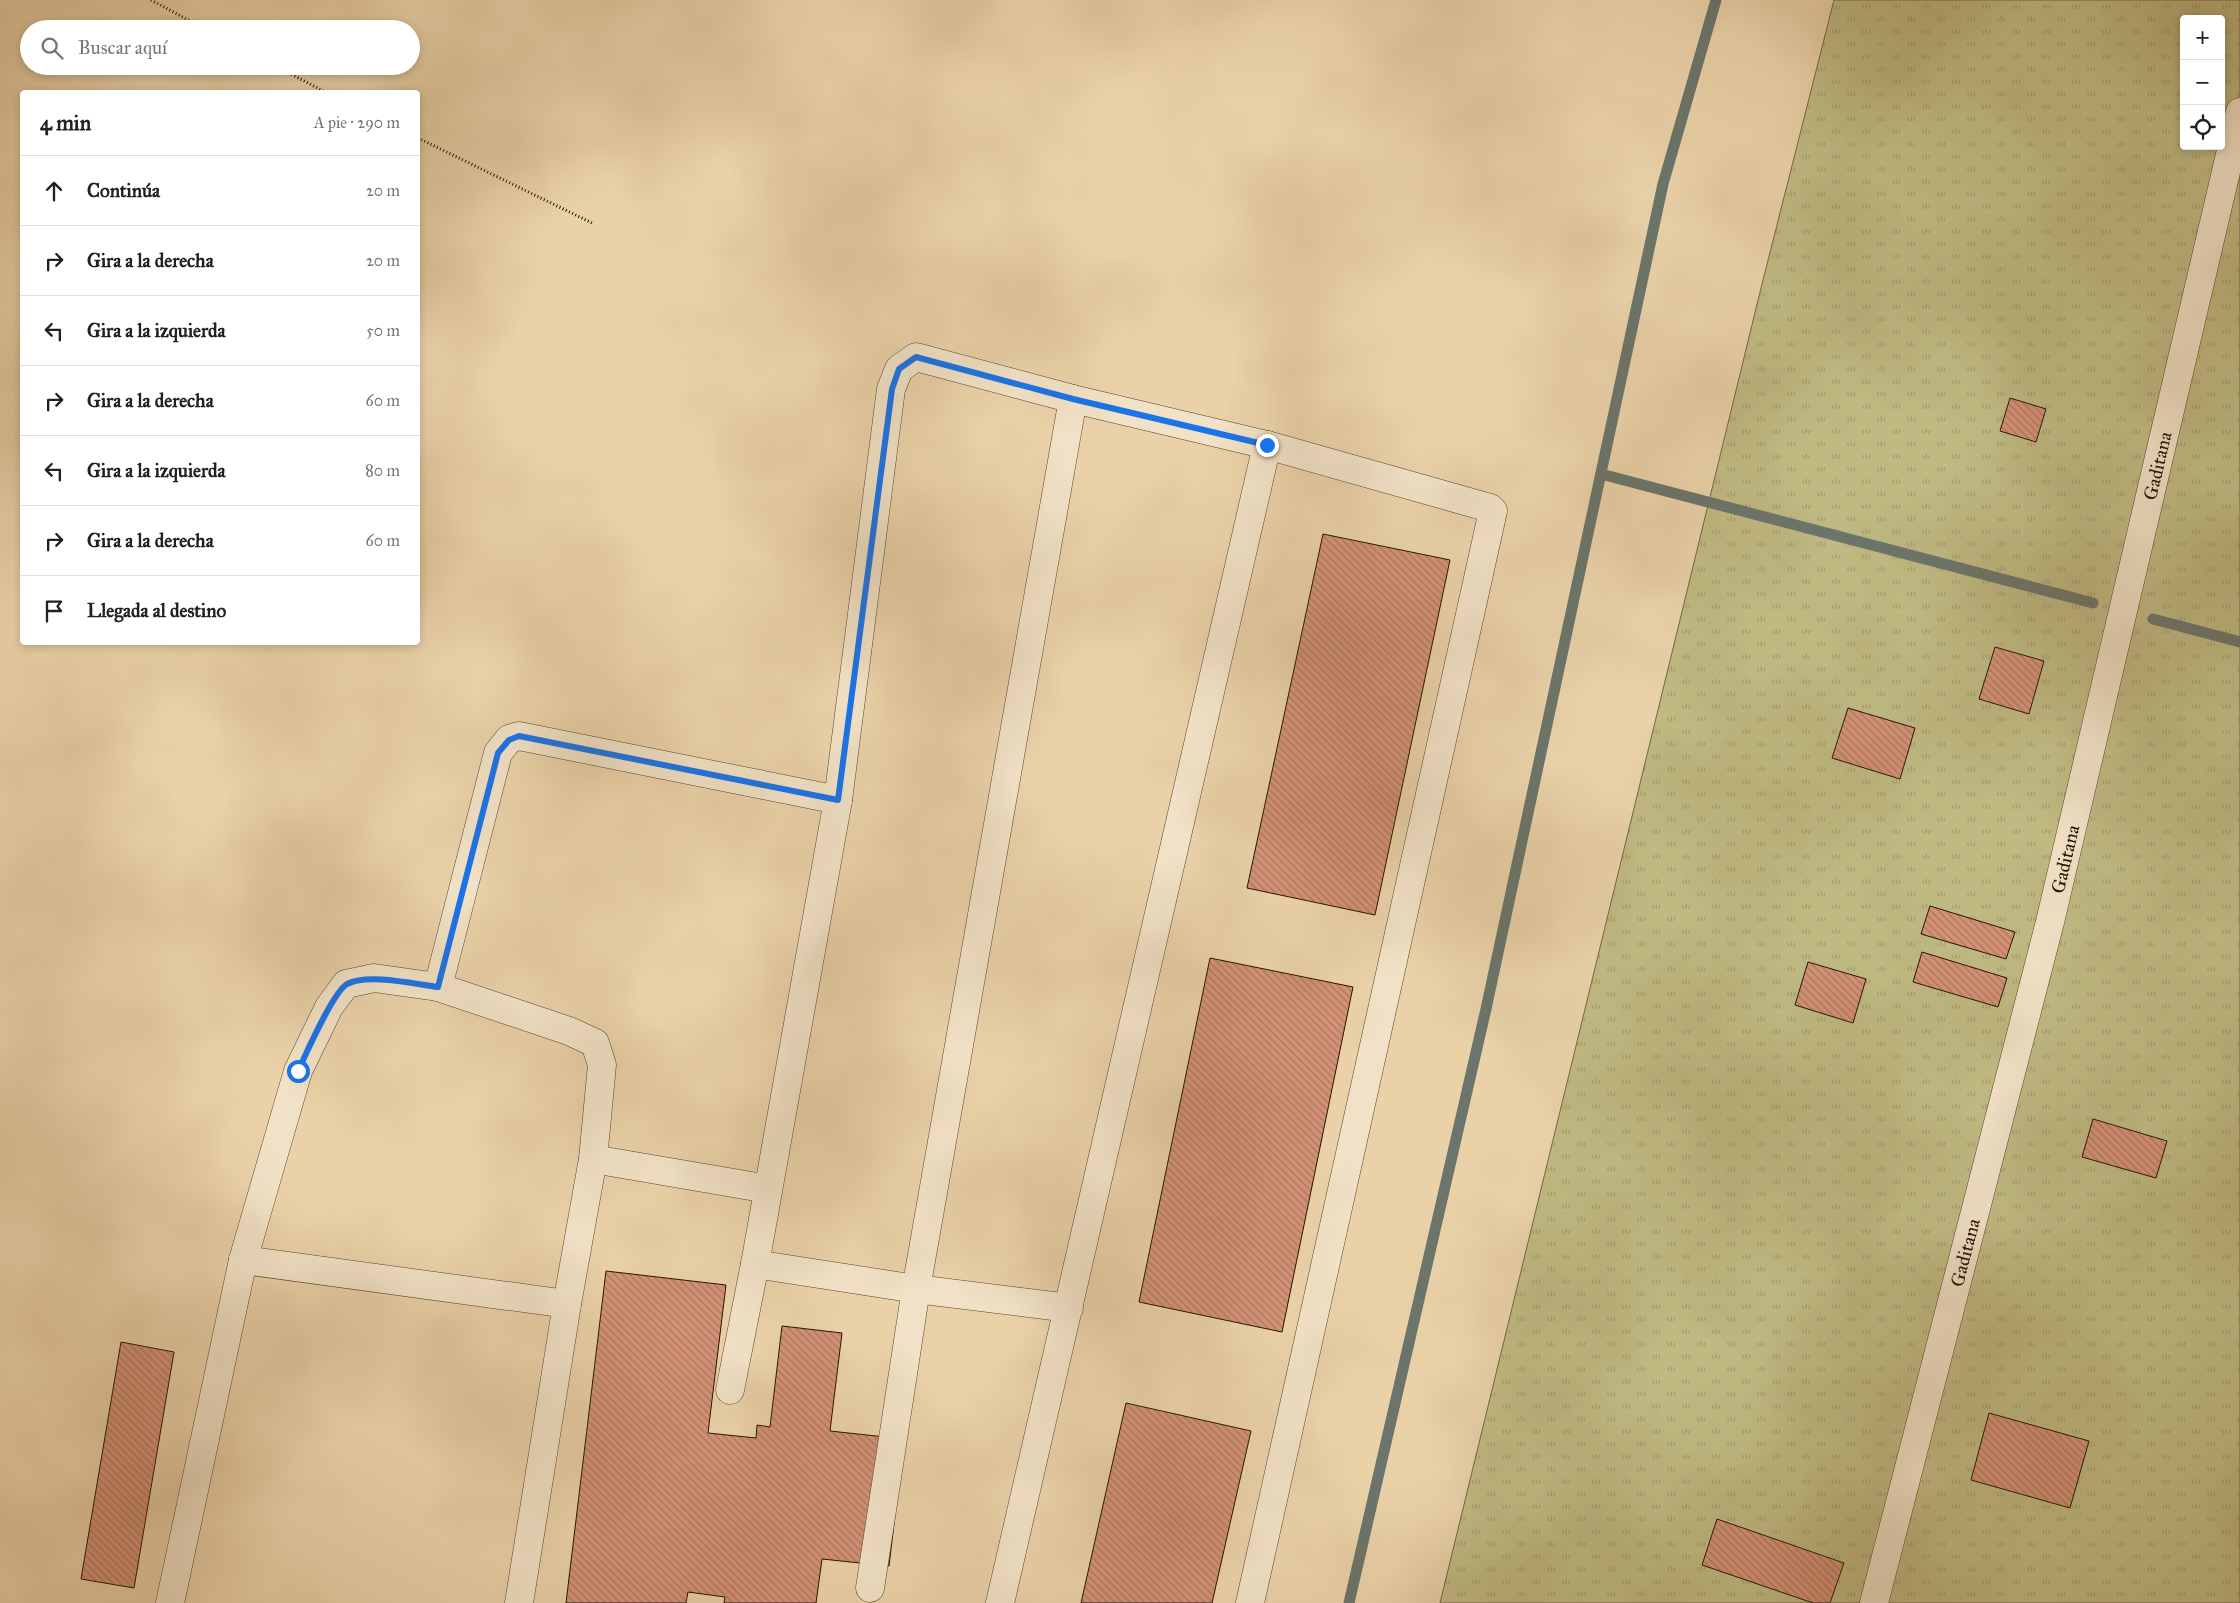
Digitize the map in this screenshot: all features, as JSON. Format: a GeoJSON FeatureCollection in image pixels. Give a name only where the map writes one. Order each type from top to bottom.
{"type":"FeatureCollection","features":[{"type":"Feature","properties":{"kind":"street","name":"Gaditana"},"geometry":{"type":"LineString","coordinates":[[1874,1603],[2050,922],[2240,112]]}},
{"type":"Feature","properties":{"kind":"street"},"geometry":{"type":"LineString","coordinates":[[730,1390],[755,1264],[838,800],[890,399],[899,369],[916,357],[1073,399],[1267,445],[1490,508],[1493,511],[1250,1603]]}},
{"type":"Feature","properties":{"kind":"street"},"geometry":{"type":"LineString","coordinates":[[870,1588],[916,1289],[1073,399]]}},
{"type":"Feature","properties":{"kind":"street"},"geometry":{"type":"LineString","coordinates":[[1000,1603],[1267,445]]}},
{"type":"Feature","properties":{"kind":"street"},"geometry":{"type":"LineString","coordinates":[[438,987],[498,753],[509,740],[519,736],[838,800]]}},
{"type":"Feature","properties":{"kind":"street"},"geometry":{"type":"LineString","coordinates":[[170,1603],[244,1260],[298,1071],[329,1007],[346,984],[374,978],[438,987],[569,1031],[595,1043],[602,1065],[593,1159],[567,1304],[519,1603]]}},
{"type":"Feature","properties":{"kind":"street"},"geometry":{"type":"LineString","coordinates":[[593,1159],[768,1189]]}},
{"type":"Feature","properties":{"kind":"street"},"geometry":{"type":"LineString","coordinates":[[244,1260],[567,1304]]}},
{"type":"Feature","properties":{"kind":"street"},"geometry":{"type":"LineString","coordinates":[[755,1264],[916,1289],[1069,1308]]}},
{"type":"Feature","properties":{"kind":"path"},"geometry":{"type":"LineString","coordinates":[[151,0],[188,20]]}},
{"type":"Feature","properties":{"kind":"path"},"geometry":{"type":"LineString","coordinates":[[293,75],[321,90]]}},
{"type":"Feature","properties":{"kind":"path"},"geometry":{"type":"LineString","coordinates":[[420,139],[592,223]]}},
{"type":"Feature","properties":{"kind":"green space"},"geometry":{"type":"Polygon","coordinates":[[[1834,0],[2240,0],[2240,1603],[1440,1603],[1761,288],[1834,0]]]}},
{"type":"Feature","properties":{"kind":"building"},"geometry":{"type":"Polygon","coordinates":[[[2010,398],[2046,409],[2036,442],[2000,431],[2010,398]]]}},
{"type":"Feature","properties":{"kind":"building"},"geometry":{"type":"Polygon","coordinates":[[[1323,534],[1450,560],[1375,915],[1247,888],[1323,534]]]}},
{"type":"Feature","properties":{"kind":"building"},"geometry":{"type":"Polygon","coordinates":[[[1995,647],[2044,661],[2029,714],[1979,699],[1995,647]]]}},
{"type":"Feature","properties":{"kind":"building"},"geometry":{"type":"Polygon","coordinates":[[[1848,708],[1915,728],[1900,779],[1832,758],[1848,708]]]}},
{"type":"Feature","properties":{"kind":"building"},"geometry":{"type":"Polygon","coordinates":[[[1930,906],[2015,932],[2006,959],[1921,934],[1930,906]]]}},
{"type":"Feature","properties":{"kind":"building"},"geometry":{"type":"Polygon","coordinates":[[[1922,952],[2007,978],[1998,1007],[1913,982],[1922,952]]]}},
{"type":"Feature","properties":{"kind":"building"},"geometry":{"type":"Polygon","coordinates":[[[1210,958],[1353,987],[1282,1332],[1139,1302],[1210,958]]]}},
{"type":"Feature","properties":{"kind":"building"},"geometry":{"type":"Polygon","coordinates":[[[1808,962],[1866,979],[1853,1023],[1795,1005],[1808,962]]]}},
{"type":"Feature","properties":{"kind":"building"},"geometry":{"type":"Polygon","coordinates":[[[2093,1119],[2167,1141],[2156,1178],[2082,1157],[2093,1119]]]}},
{"type":"Feature","properties":{"kind":"building"},"geometry":{"type":"Polygon","coordinates":[[[606,1271],[726,1285],[708,1433],[756,1438],[757,1425],[770,1427],[782,1326],[842,1333],[830,1431],[904,1439],[889,1566],[822,1559],[816,1603],[724,1603],[725,1597],[688,1592],[686,1603],[566,1603],[606,1271]]]}},
{"type":"Feature","properties":{"kind":"building"},"geometry":{"type":"Polygon","coordinates":[[[121,1342],[174,1352],[134,1588],[81,1579],[121,1342]]]}},
{"type":"Feature","properties":{"kind":"building"},"geometry":{"type":"Polygon","coordinates":[[[1126,1403],[1251,1431],[1212,1603],[1081,1603],[1126,1403]]]}},
{"type":"Feature","properties":{"kind":"building"},"geometry":{"type":"Polygon","coordinates":[[[1989,1413],[2089,1441],[2070,1508],[1971,1480],[1989,1413]]]}},
{"type":"Feature","properties":{"kind":"building"},"geometry":{"type":"Polygon","coordinates":[[[1717,1519],[1844,1563],[1830,1603],[1813,1603],[1702,1565],[1717,1519]]]}},
{"type":"Feature","properties":{"kind":"waterway"},"geometry":{"type":"LineString","coordinates":[[1349,1603],[1486,1009],[1663,184],[1716,0]]}},
{"type":"Feature","properties":{"kind":"waterway"},"geometry":{"type":"LineString","coordinates":[[1601,474],[2093,603]]}},
{"type":"Feature","properties":{"kind":"waterway"},"geometry":{"type":"LineString","coordinates":[[2153,619],[2240,642]]}},
{"type":"Feature","properties":{"kind":"route"},"geometry":{"type":"LineString","coordinates":[[298,1071],[329,1007],[346,984],[374,978],[438,987],[498,753],[509,740],[519,736],[838,800],[892,389],[899,369],[916,357],[1073,399],[1267,445]]}}]}
